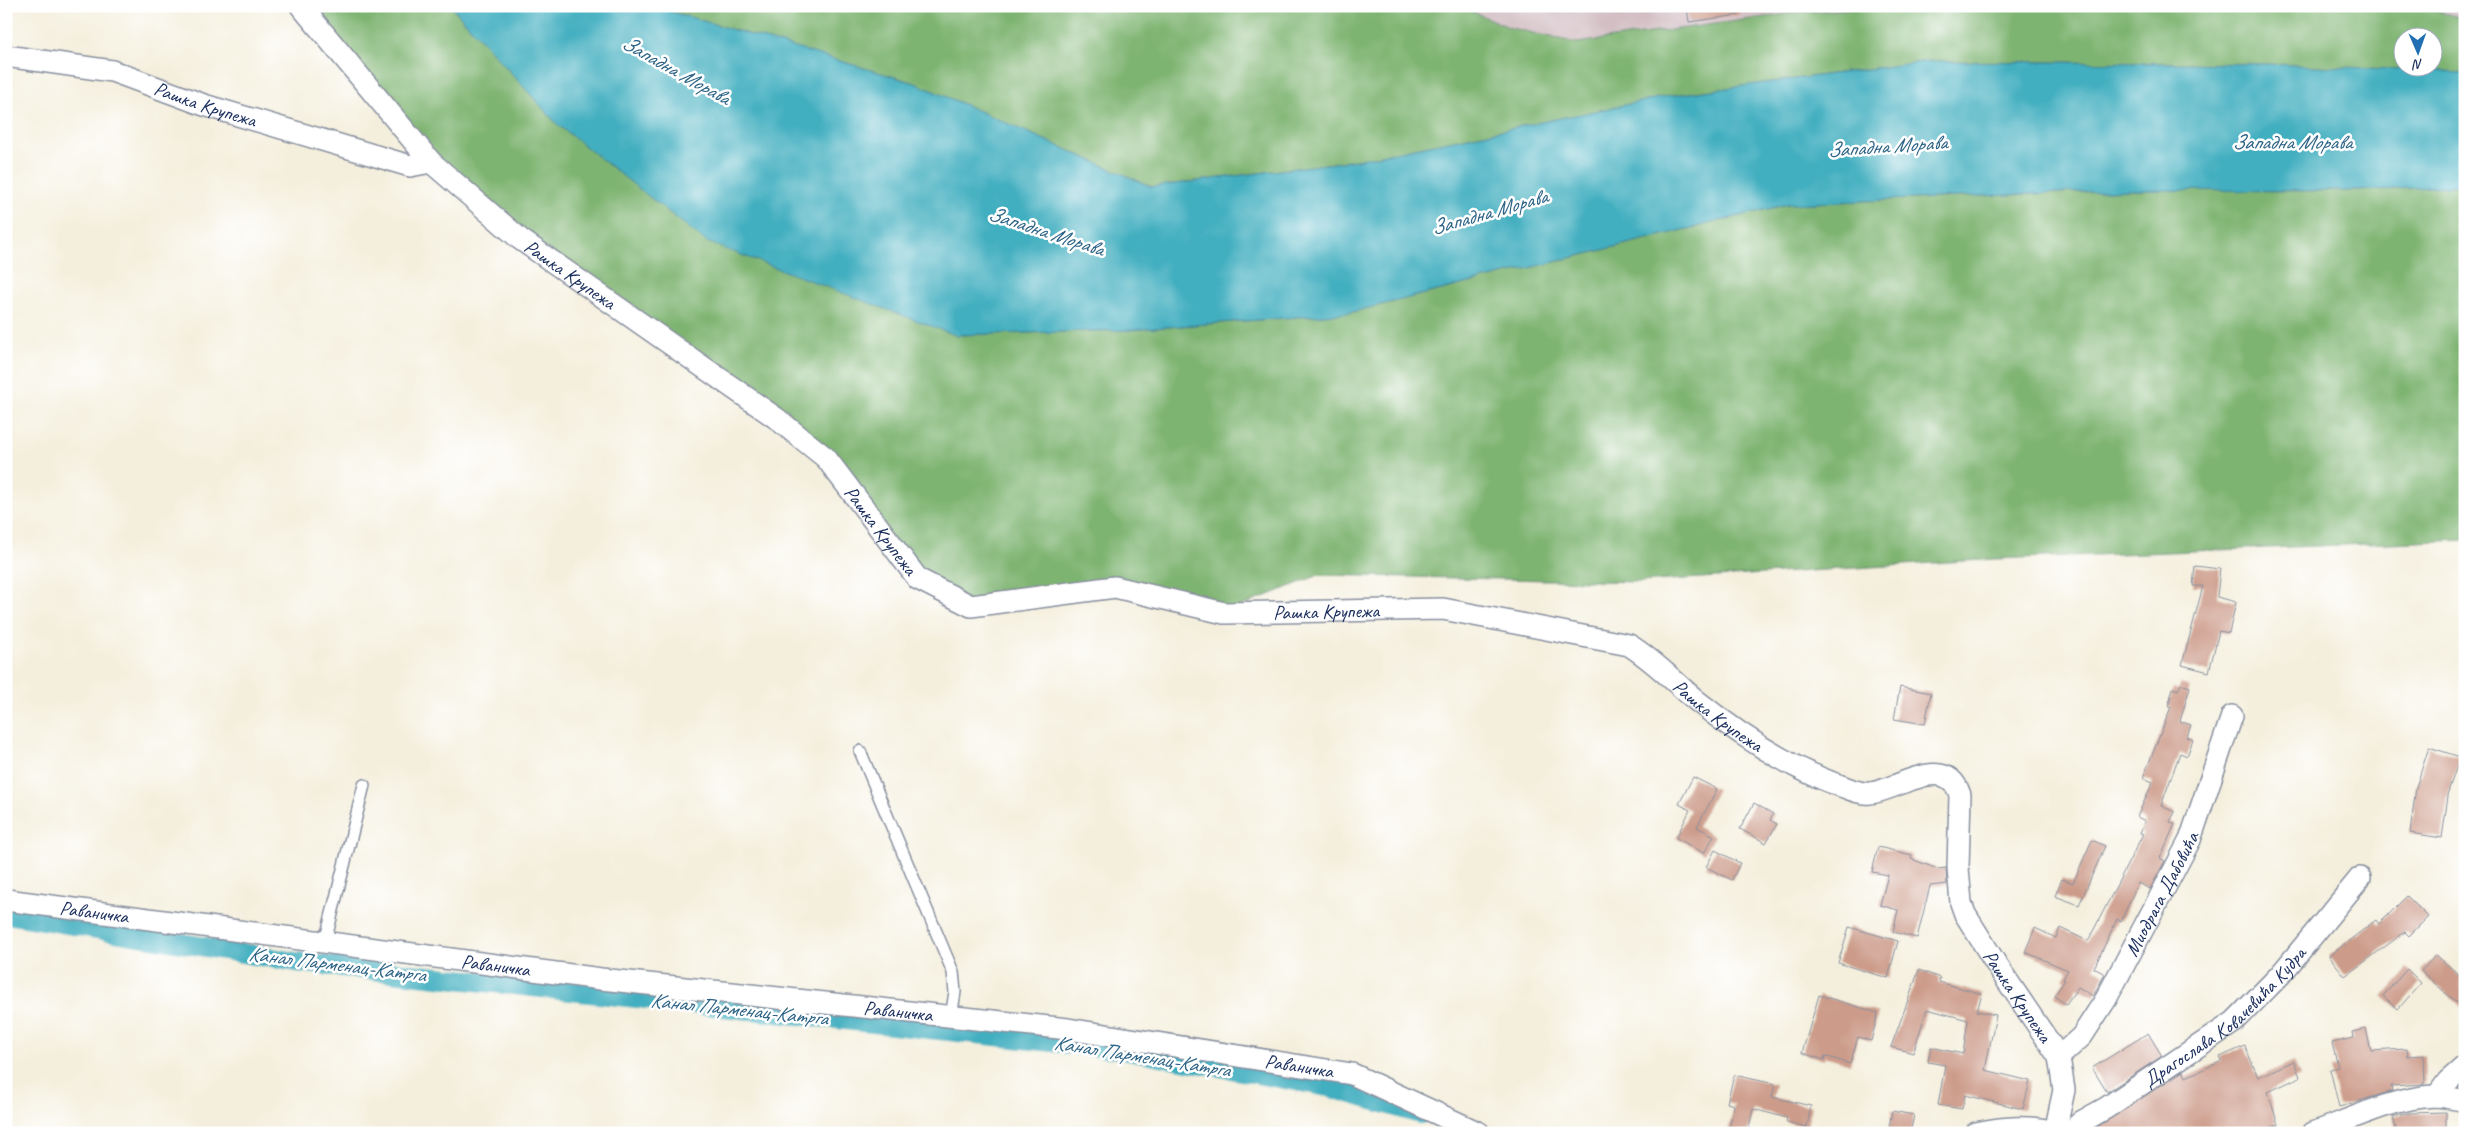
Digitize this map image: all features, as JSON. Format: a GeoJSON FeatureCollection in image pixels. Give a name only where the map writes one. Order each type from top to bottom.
{"type":"FeatureCollection","features":[{"type":"Feature","properties":{"kind":"street","name":"Рашка Крупежа"},"geometry":{"type":"LineString","coordinates":[[302,6],[431,162],[520,239],[776,418],[826,458],[918,578],[972,606],[1116,587],[1224,613],[1443,609],[1629,645],[1650,658],[1696,700],[1764,749],[1820,779],[1862,793],[1877,791],[1916,777],[1932,775],[1948,778],[1957,785],[1960,795],[1958,891],[1965,914],[2059,1057],[2064,1082],[2061,1132]]}},
{"type":"Feature","properties":{"kind":"street","name":"Рашка Крупежа"},"geometry":{"type":"LineString","coordinates":[[6,56],[112,70],[204,105],[410,166],[431,162]]}},
{"type":"Feature","properties":{"kind":"street","name":"Миодрага Дабовића"},"geometry":{"type":"LineString","coordinates":[[2059,1057],[2082,1036],[2106,1000],[2190,840],[2232,716]]}},
{"type":"Feature","properties":{"kind":"street","name":"Драгослава Ковачевића Кудра"},"geometry":{"type":"LineString","coordinates":[[2061,1132],[2106,1108],[2234,1022],[2306,944],[2360,878]]}},
{"type":"Feature","properties":{"kind":"street","name":"Раваничка"},"geometry":{"type":"LineString","coordinates":[[6,900],[601,979],[1068,1029],[1352,1074],[1479,1133]]}},
{"type":"Feature","properties":{"kind":"street"},"geometry":{"type":"LineString","coordinates":[[2437,1096],[2448,1081],[2465,1066]]}},
{"type":"Feature","properties":{"kind":"street"},"geometry":{"type":"LineString","coordinates":[[2313,1133],[2398,1102],[2437,1096],[2465,1101]]}},
{"type":"Feature","properties":{"kind":"street"},"geometry":{"type":"LineString","coordinates":[[1976,1133],[2013,1127],[2061,1132]]}},
{"type":"Feature","properties":{"kind":"lane"},"geometry":{"type":"LineString","coordinates":[[860,751],[954,972],[955,992],[952,1017]]}},
{"type":"Feature","properties":{"kind":"lane"},"geometry":{"type":"LineString","coordinates":[[325,942],[364,785]]}},
{"type":"Feature","properties":{"kind":"shaded area"},"geometry":{"type":"Polygon","coordinates":[[[1459,6],[1901,6],[1802,12],[1577,43],[1511,28],[1459,6]]]}},
{"type":"Feature","properties":{"kind":"shaded area"},"geometry":{"type":"Polygon","coordinates":[[[2412,6],[2465,6],[2465,18],[2412,6]]]}},
{"type":"Feature","properties":{"kind":"green space"},"geometry":{"type":"Polygon","coordinates":[[[301,6],[451,6],[558,125],[955,335],[1129,330],[1348,313],[1788,204],[2129,190],[2357,191],[2465,185],[2465,540],[1996,559],[1639,582],[1319,575],[1224,613],[1115,587],[971,606],[918,579],[826,458],[431,162],[301,6]]]}},
{"type":"Feature","properties":{"kind":"green space"},"geometry":{"type":"Polygon","coordinates":[[[652,6],[1459,6],[1511,28],[1577,43],[1802,12],[1901,6],[2412,6],[2465,18],[2465,72],[2444,71],[2444,28],[2394,28],[2394,69],[2265,64],[1929,61],[1668,96],[1357,160],[1152,187],[915,83],[652,6]]]}},
{"type":"Feature","properties":{"kind":"water","name":"Западна Морава"},"geometry":{"type":"Polygon","coordinates":[[[451,6],[652,6],[915,83],[1152,187],[1357,160],[1668,96],[1929,61],[2265,64],[2394,69],[2394,78],[2444,78],[2444,71],[2465,72],[2465,185],[2357,191],[2129,190],[1788,204],[1348,313],[1129,330],[955,335],[707,242],[558,125],[451,6]]]}},
{"type":"Feature","properties":{"kind":"building"},"geometry":{"type":"Polygon","coordinates":[[[1739,6],[1739,15],[1689,22],[1687,8],[1739,6]]]}},
{"type":"Feature","properties":{"kind":"building"},"geometry":{"type":"Polygon","coordinates":[[[2195,566],[2220,569],[2217,597],[2236,602],[2229,633],[2219,631],[2209,672],[2182,665],[2203,586],[2193,586],[2195,566]]]}},
{"type":"Feature","properties":{"kind":"building"},"geometry":{"type":"Polygon","coordinates":[[[2181,684],[2190,687],[2180,721],[2191,725],[2187,737],[2193,740],[2187,756],[2180,753],[2161,806],[2175,812],[2170,822],[2175,824],[2160,858],[2165,861],[2150,889],[2138,883],[2121,921],[2117,919],[2094,968],[2105,974],[2093,996],[2078,987],[2066,1004],[2054,996],[2065,980],[2063,979],[2068,970],[2025,952],[2035,928],[2056,938],[2060,928],[2088,941],[2143,834],[2140,833],[2145,821],[2137,817],[2153,782],[2143,778],[2171,707],[2168,707],[2173,688],[2178,690],[2181,684]]]}},
{"type":"Feature","properties":{"kind":"building"},"geometry":{"type":"Polygon","coordinates":[[[1900,687],[1931,693],[1925,724],[1894,719],[1900,687]]]}},
{"type":"Feature","properties":{"kind":"building"},"geometry":{"type":"Polygon","coordinates":[[[2429,747],[2460,757],[2449,789],[2442,838],[2410,833],[2416,787],[2429,747]]]}},
{"type":"Feature","properties":{"kind":"building"},"geometry":{"type":"Polygon","coordinates":[[[1693,777],[1717,789],[1697,827],[1714,836],[1704,853],[1676,838],[1690,810],[1679,804],[1693,777]]]}},
{"type":"Feature","properties":{"kind":"building"},"geometry":{"type":"Polygon","coordinates":[[[1754,803],[1773,814],[1770,820],[1777,824],[1766,843],[1740,829],[1754,803]]]}},
{"type":"Feature","properties":{"kind":"building"},"geometry":{"type":"Polygon","coordinates":[[[2092,840],[2105,846],[2079,905],[2055,896],[2062,879],[2073,883],[2092,840]]]}},
{"type":"Feature","properties":{"kind":"building"},"geometry":{"type":"Polygon","coordinates":[[[1878,847],[1912,855],[1911,859],[1938,869],[1946,868],[1947,884],[1930,886],[1917,938],[1893,932],[1898,910],[1880,905],[1888,875],[1872,872],[1878,847]]]}},
{"type":"Feature","properties":{"kind":"building"},"geometry":{"type":"Polygon","coordinates":[[[1715,850],[1740,863],[1732,880],[1706,867],[1715,850]]]}},
{"type":"Feature","properties":{"kind":"building"},"geometry":{"type":"Polygon","coordinates":[[[2407,896],[2428,917],[2409,936],[2405,932],[2345,976],[2329,956],[2376,920],[2379,924],[2407,896]]]}},
{"type":"Feature","properties":{"kind":"building"},"geometry":{"type":"Polygon","coordinates":[[[1849,927],[1898,941],[1888,978],[1838,963],[1849,927]]]}},
{"type":"Feature","properties":{"kind":"building"},"geometry":{"type":"Polygon","coordinates":[[[2436,955],[2465,980],[2465,1010],[2421,971],[2436,955]]]}},
{"type":"Feature","properties":{"kind":"building"},"geometry":{"type":"Polygon","coordinates":[[[2407,969],[2421,983],[2398,1009],[2383,996],[2407,969]]]}},
{"type":"Feature","properties":{"kind":"building"},"geometry":{"type":"Polygon","coordinates":[[[1919,970],[1940,978],[1939,982],[1982,994],[1977,1011],[1996,1015],[1985,1070],[2030,1081],[2023,1109],[1965,1095],[1962,1109],[1938,1105],[1945,1065],[1928,1062],[1931,1047],[1963,1054],[1968,1020],[1927,1009],[1913,1053],[1891,1047],[1919,970]]]}},
{"type":"Feature","properties":{"kind":"building"},"geometry":{"type":"Polygon","coordinates":[[[1819,995],[1878,1013],[1871,1041],[1858,1037],[1850,1064],[1825,1056],[1824,1060],[1802,1053],[1819,995]]]}},
{"type":"Feature","properties":{"kind":"building"},"geometry":{"type":"Polygon","coordinates":[[[2366,1029],[2371,1051],[2407,1049],[2408,1056],[2424,1055],[2425,1084],[2391,1086],[2392,1091],[2339,1107],[2330,1069],[2338,1067],[2332,1043],[2353,1038],[2352,1032],[2366,1029]]]}},
{"type":"Feature","properties":{"kind":"building"},"geometry":{"type":"Polygon","coordinates":[[[2148,1033],[2162,1056],[2107,1092],[2092,1068],[2148,1033]]]}},
{"type":"Feature","properties":{"kind":"building"},"geometry":{"type":"Polygon","coordinates":[[[2245,1046],[2258,1077],[2294,1061],[2300,1077],[2268,1092],[2278,1125],[2250,1133],[2088,1133],[2183,1071],[2186,1077],[2222,1061],[2220,1057],[2245,1046]]]}},
{"type":"Feature","properties":{"kind":"building"},"geometry":{"type":"Polygon","coordinates":[[[1734,1075],[1775,1084],[1772,1097],[1811,1106],[1807,1127],[1786,1122],[1787,1118],[1753,1109],[1748,1133],[1728,1133],[1734,1105],[1727,1103],[1734,1075]]]}},
{"type":"Feature","properties":{"kind":"building"},"geometry":{"type":"Polygon","coordinates":[[[1892,1111],[1914,1115],[1910,1133],[1888,1133],[1892,1111]]]}},
{"type":"Feature","properties":{"kind":"building"},"geometry":{"type":"Polygon","coordinates":[[[2446,1112],[2446,1133],[2397,1133],[2393,1117],[2410,1113],[2446,1112]]]}},
{"type":"Feature","properties":{"kind":"waterway","name":"Канал Парменац-Катрга"},"geometry":{"type":"LineString","coordinates":[[6,914],[296,962],[1128,1050],[1328,1087],[1420,1114]]}}]}
